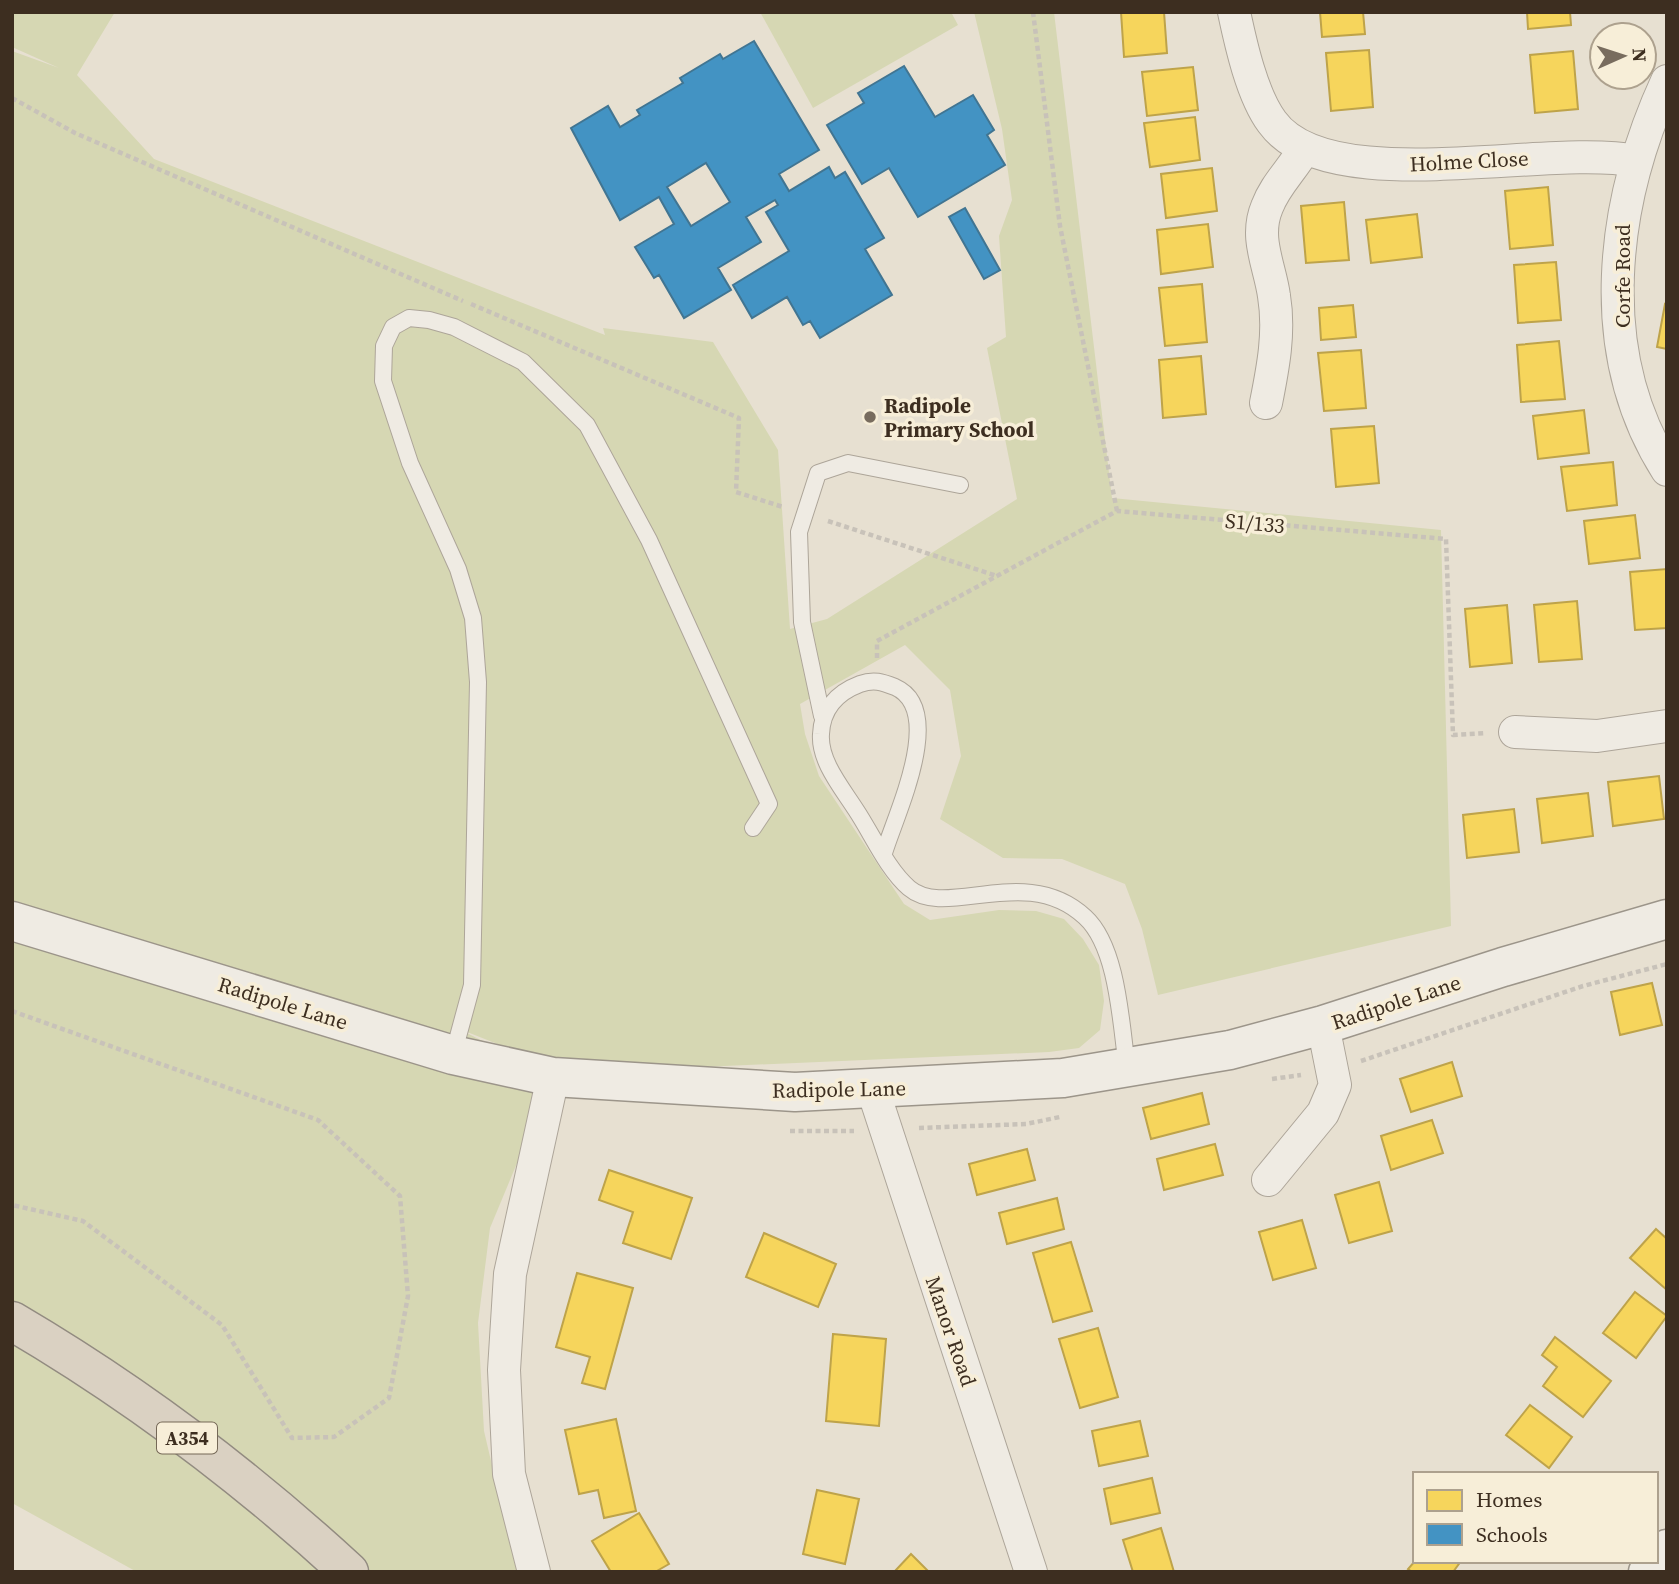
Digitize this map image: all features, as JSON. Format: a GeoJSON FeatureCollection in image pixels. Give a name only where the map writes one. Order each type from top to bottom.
{"type":"FeatureCollection","features":[{"type":"Feature","properties":{"kind":"highway","name":"A354"},"geometry":{"type":"LineString","coordinates":[[12,1321],[51,1344],[211,1456],[298,1525],[349,1572]]}},
{"type":"Feature","properties":{"kind":"street","name":"Holme Close"},"geometry":{"type":"LineString","coordinates":[[1234,12],[1244,59],[1272,123],[1304,149],[1319,155],[1401,166],[1560,156],[1618,157],[1636,161]]}},
{"type":"Feature","properties":{"kind":"street","name":"Corfe Road"},"geometry":{"type":"LineString","coordinates":[[1667,81],[1636,161],[1620,230],[1617,280],[1622,343],[1634,403],[1667,470]]}},
{"type":"Feature","properties":{"kind":"street"},"geometry":{"type":"LineString","coordinates":[[1266,402],[1275,361],[1276,336],[1274,296],[1263,256],[1262,232],[1266,209],[1280,181],[1304,149]]}},
{"type":"Feature","properties":{"kind":"street"},"geometry":{"type":"LineString","coordinates":[[1515,732],[1597,736],[1667,726]]}},
{"type":"Feature","properties":{"kind":"street","name":"Radipole Lane"},"geometry":{"type":"LineString","coordinates":[[12,921],[453,1055],[554,1077],[711,1089],[873,1090],[1063,1078],[1230,1050],[1323,1026],[1503,967],[1667,919]]}},
{"type":"Feature","properties":{"kind":"street"},"geometry":{"type":"LineString","coordinates":[[1268,1180],[1323,1113],[1335,1084],[1323,1026]]}},
{"type":"Feature","properties":{"kind":"street"},"geometry":{"type":"LineString","coordinates":[[534,1572],[509,1474],[504,1370],[510,1274],[554,1077]]}},
{"type":"Feature","properties":{"kind":"street","name":"Manor Road"},"geometry":{"type":"LineString","coordinates":[[873,1090],[1031,1572]]}},
{"type":"Feature","properties":{"kind":"lane"},"geometry":{"type":"LineString","coordinates":[[453,1055],[472,985],[478,682],[473,618],[458,569],[410,463],[383,381],[384,346],[393,327],[409,318],[454,327],[523,362],[587,425],[649,540],[769,804],[753,828]]}},
{"type":"Feature","properties":{"kind":"lane"},"geometry":{"type":"LineString","coordinates":[[960,485],[848,463],[818,473],[799,532],[802,622],[822,716],[820,741],[828,766],[910,889],[931,898],[1019,891],[1044,893],[1067,902],[1087,919],[1103,947],[1115,984],[1126,1067]]}},
{"type":"Feature","properties":{"kind":"lane"},"geometry":{"type":"LineString","coordinates":[[822,716],[835,698],[858,685],[878,680],[900,689],[912,705],[919,722],[907,787],[884,853]]}},
{"type":"Feature","properties":{"kind":"path"},"geometry":{"type":"LineString","coordinates":[[878,680],[877,641],[1116,511],[1060,226],[1033,12]]}},
{"type":"Feature","properties":{"kind":"path","name":"S1/133"},"geometry":{"type":"LineString","coordinates":[[1116,511],[1446,539],[1453,735],[1515,732]]}},
{"type":"Feature","properties":{"kind":"path"},"geometry":{"type":"LineString","coordinates":[[12,1011],[318,1120],[400,1196],[408,1296],[389,1398],[334,1437],[292,1438],[222,1325],[83,1220],[12,1205]]}},
{"type":"Feature","properties":{"kind":"green space"},"geometry":{"type":"Polygon","coordinates":[[[12,12],[115,12],[77,75],[154,159],[605,335],[603,328],[713,342],[778,450],[790,629],[827,619],[1017,499],[987,348],[1006,337],[999,236],[1012,200],[1002,129],[974,12],[1054,12],[1112,498],[1441,530],[1451,926],[1158,995],[1142,929],[1125,884],[1062,859],[1003,858],[940,819],[961,756],[950,690],[905,645],[800,704],[805,734],[819,776],[904,904],[930,920],[999,910],[1036,911],[1064,919],[1083,939],[1099,965],[1104,1001],[1100,1030],[1079,1048],[1049,1052],[657,1069],[553,1066],[457,1028],[553,1077],[490,1228],[478,1323],[484,1431],[517,1572],[137,1572],[12,1503],[12,51],[59,68],[12,47],[12,12]]]}},
{"type":"Feature","properties":{"kind":"green space"},"geometry":{"type":"Polygon","coordinates":[[[760,12],[951,12],[958,25],[813,108],[760,12]]]}},
{"type":"Feature","properties":{"kind":"building: Homes"},"geometry":{"type":"Polygon","coordinates":[[[1121,12],[1164,12],[1167,53],[1124,57],[1121,12]]]}},
{"type":"Feature","properties":{"kind":"building: Homes"},"geometry":{"type":"Polygon","coordinates":[[[1320,12],[1363,12],[1365,34],[1322,37],[1320,12]]]}},
{"type":"Feature","properties":{"kind":"building: Homes"},"geometry":{"type":"Polygon","coordinates":[[[1527,12],[1570,12],[1571,25],[1528,29],[1527,12]]]}},
{"type":"Feature","properties":{"kind":"building: Homes"},"geometry":{"type":"Polygon","coordinates":[[[1369,50],[1373,107],[1331,111],[1326,53],[1369,50]]]}},
{"type":"Feature","properties":{"kind":"building: Homes"},"geometry":{"type":"Polygon","coordinates":[[[1573,51],[1578,109],[1535,113],[1530,55],[1573,51]]]}},
{"type":"Feature","properties":{"kind":"building: Homes"},"geometry":{"type":"Polygon","coordinates":[[[1193,67],[1198,110],[1147,116],[1142,72],[1193,67]]]}},
{"type":"Feature","properties":{"kind":"building: Homes"},"geometry":{"type":"Polygon","coordinates":[[[1195,117],[1200,160],[1150,167],[1144,123],[1195,117]]]}},
{"type":"Feature","properties":{"kind":"building: Homes"},"geometry":{"type":"Polygon","coordinates":[[[1212,168],[1217,211],[1166,218],[1161,174],[1212,168]]]}},
{"type":"Feature","properties":{"kind":"building: Homes"},"geometry":{"type":"Polygon","coordinates":[[[1548,187],[1553,245],[1510,249],[1505,191],[1548,187]]]}},
{"type":"Feature","properties":{"kind":"building: Homes"},"geometry":{"type":"Polygon","coordinates":[[[1344,202],[1349,260],[1306,263],[1301,206],[1344,202]]]}},
{"type":"Feature","properties":{"kind":"building: Homes"},"geometry":{"type":"Polygon","coordinates":[[[1417,214],[1422,257],[1371,263],[1366,220],[1417,214]]]}},
{"type":"Feature","properties":{"kind":"building: Homes"},"geometry":{"type":"Polygon","coordinates":[[[1208,224],[1213,267],[1161,274],[1157,230],[1208,224]]]}},
{"type":"Feature","properties":{"kind":"building: Homes"},"geometry":{"type":"Polygon","coordinates":[[[1556,262],[1561,320],[1518,323],[1514,265],[1556,262]]]}},
{"type":"Feature","properties":{"kind":"building: Homes"},"geometry":{"type":"Polygon","coordinates":[[[1202,284],[1207,342],[1165,346],[1159,288],[1202,284]]]}},
{"type":"Feature","properties":{"kind":"building: Homes"},"geometry":{"type":"Polygon","coordinates":[[[1665,304],[1667,305],[1667,349],[1657,347],[1665,304]]]}},
{"type":"Feature","properties":{"kind":"building: Homes"},"geometry":{"type":"Polygon","coordinates":[[[1353,305],[1356,337],[1321,340],[1319,308],[1353,305]]]}},
{"type":"Feature","properties":{"kind":"building: Homes"},"geometry":{"type":"Polygon","coordinates":[[[1559,341],[1565,399],[1521,402],[1517,345],[1559,341]]]}},
{"type":"Feature","properties":{"kind":"building: Homes"},"geometry":{"type":"Polygon","coordinates":[[[1361,350],[1366,408],[1324,411],[1318,353],[1361,350]]]}},
{"type":"Feature","properties":{"kind":"building: Homes"},"geometry":{"type":"Polygon","coordinates":[[[1201,356],[1206,414],[1163,418],[1159,360],[1201,356]]]}},
{"type":"Feature","properties":{"kind":"building: Homes"},"geometry":{"type":"Polygon","coordinates":[[[1584,410],[1589,453],[1538,459],[1533,416],[1584,410]]]}},
{"type":"Feature","properties":{"kind":"building: Homes"},"geometry":{"type":"Polygon","coordinates":[[[1374,426],[1379,483],[1336,487],[1331,429],[1374,426]]]}},
{"type":"Feature","properties":{"kind":"building: Homes"},"geometry":{"type":"Polygon","coordinates":[[[1613,462],[1617,505],[1567,511],[1561,467],[1613,462]]]}},
{"type":"Feature","properties":{"kind":"building: Homes"},"geometry":{"type":"Polygon","coordinates":[[[1635,515],[1640,558],[1589,564],[1584,521],[1635,515]]]}},
{"type":"Feature","properties":{"kind":"building: Homes"},"geometry":{"type":"Polygon","coordinates":[[[1667,569],[1667,628],[1635,630],[1630,572],[1667,569]]]}},
{"type":"Feature","properties":{"kind":"building: Homes"},"geometry":{"type":"Polygon","coordinates":[[[1577,601],[1582,659],[1539,662],[1534,605],[1577,601]]]}},
{"type":"Feature","properties":{"kind":"building: Homes"},"geometry":{"type":"Polygon","coordinates":[[[1507,605],[1512,663],[1470,667],[1465,609],[1507,605]]]}},
{"type":"Feature","properties":{"kind":"building: Homes"},"geometry":{"type":"Polygon","coordinates":[[[1659,776],[1664,819],[1613,826],[1608,782],[1659,776]]]}},
{"type":"Feature","properties":{"kind":"building: Homes"},"geometry":{"type":"Polygon","coordinates":[[[1588,793],[1593,836],[1542,843],[1537,799],[1588,793]]]}},
{"type":"Feature","properties":{"kind":"building: Homes"},"geometry":{"type":"Polygon","coordinates":[[[1514,809],[1519,852],[1467,858],[1463,815],[1514,809]]]}},
{"type":"Feature","properties":{"kind":"building: Homes"},"geometry":{"type":"Polygon","coordinates":[[[1652,983],[1662,1025],[1620,1035],[1611,992],[1652,983]]]}},
{"type":"Feature","properties":{"kind":"building: Homes"},"geometry":{"type":"Polygon","coordinates":[[[1452,1062],[1462,1096],[1411,1112],[1400,1079],[1452,1062]]]}},
{"type":"Feature","properties":{"kind":"building: Homes"},"geometry":{"type":"Polygon","coordinates":[[[1202,1093],[1209,1124],[1151,1139],[1143,1108],[1202,1093]]]}},
{"type":"Feature","properties":{"kind":"building: Homes"},"geometry":{"type":"Polygon","coordinates":[[[1432,1120],[1443,1153],[1391,1170],[1381,1136],[1432,1120]]]}},
{"type":"Feature","properties":{"kind":"building: Homes"},"geometry":{"type":"Polygon","coordinates":[[[1215,1144],[1223,1175],[1164,1190],[1157,1159],[1215,1144]]]}},
{"type":"Feature","properties":{"kind":"building: Homes"},"geometry":{"type":"Polygon","coordinates":[[[1027,1149],[1035,1180],[977,1195],[969,1164],[1027,1149]]]}},
{"type":"Feature","properties":{"kind":"building: Homes"},"geometry":{"type":"Polygon","coordinates":[[[609,1170],[692,1198],[671,1259],[623,1243],[633,1212],[599,1200],[609,1170]]]}},
{"type":"Feature","properties":{"kind":"building: Homes"},"geometry":{"type":"Polygon","coordinates":[[[1379,1182],[1392,1231],[1349,1243],[1335,1195],[1379,1182]]]}},
{"type":"Feature","properties":{"kind":"building: Homes"},"geometry":{"type":"Polygon","coordinates":[[[1057,1198],[1064,1229],[1007,1244],[999,1213],[1057,1198]]]}},
{"type":"Feature","properties":{"kind":"building: Homes"},"geometry":{"type":"Polygon","coordinates":[[[1302,1220],[1316,1268],[1273,1280],[1259,1232],[1302,1220]]]}},
{"type":"Feature","properties":{"kind":"building: Homes"},"geometry":{"type":"Polygon","coordinates":[[[1656,1229],[1667,1239],[1667,1290],[1630,1258],[1656,1229]]]}},
{"type":"Feature","properties":{"kind":"building: Homes"},"geometry":{"type":"Polygon","coordinates":[[[764,1233],[836,1264],[818,1307],[746,1277],[764,1233]]]}},
{"type":"Feature","properties":{"kind":"building: Homes"},"geometry":{"type":"Polygon","coordinates":[[[1071,1242],[1092,1311],[1053,1322],[1033,1253],[1071,1242]]]}},
{"type":"Feature","properties":{"kind":"building: Homes"},"geometry":{"type":"Polygon","coordinates":[[[577,1273],[633,1288],[605,1389],[582,1383],[590,1357],[556,1347],[577,1273]]]}},
{"type":"Feature","properties":{"kind":"building: Homes"},"geometry":{"type":"Polygon","coordinates":[[[1635,1292],[1667,1316],[1636,1358],[1603,1333],[1635,1292]]]}},
{"type":"Feature","properties":{"kind":"building: Homes"},"geometry":{"type":"Polygon","coordinates":[[[1098,1328],[1118,1397],[1080,1408],[1059,1339],[1098,1328]]]}},
{"type":"Feature","properties":{"kind":"building: Homes"},"geometry":{"type":"Polygon","coordinates":[[[833,1334],[886,1339],[879,1426],[826,1421],[833,1334]]]}},
{"type":"Feature","properties":{"kind":"building: Homes"},"geometry":{"type":"Polygon","coordinates":[[[1555,1337],[1611,1381],[1583,1417],[1543,1386],[1557,1367],[1542,1355],[1555,1337]]]}},
{"type":"Feature","properties":{"kind":"building: Homes"},"geometry":{"type":"Polygon","coordinates":[[[1530,1405],[1572,1437],[1549,1468],[1506,1435],[1530,1405]]]}},
{"type":"Feature","properties":{"kind":"building: Homes"},"geometry":{"type":"Polygon","coordinates":[[[616,1419],[636,1511],[604,1518],[598,1490],[579,1494],[565,1430],[616,1419]]]}},
{"type":"Feature","properties":{"kind":"building: Homes"},"geometry":{"type":"Polygon","coordinates":[[[1140,1421],[1148,1456],[1099,1466],[1092,1431],[1140,1421]]]}},
{"type":"Feature","properties":{"kind":"building: Homes"},"geometry":{"type":"Polygon","coordinates":[[[1152,1478],[1160,1513],[1111,1524],[1104,1489],[1152,1478]]]}},
{"type":"Feature","properties":{"kind":"building: Homes"},"geometry":{"type":"Polygon","coordinates":[[[817,1490],[859,1499],[845,1564],[803,1554],[817,1490]]]}},
{"type":"Feature","properties":{"kind":"building: Homes"},"geometry":{"type":"Polygon","coordinates":[[[639,1513],[669,1564],[655,1572],[611,1572],[592,1541],[639,1513]]]}},
{"type":"Feature","properties":{"kind":"building: Homes"},"geometry":{"type":"Polygon","coordinates":[[[1161,1528],[1174,1572],[1133,1572],[1123,1540],[1161,1528]]]}},
{"type":"Feature","properties":{"kind":"building: Homes"},"geometry":{"type":"Polygon","coordinates":[[[911,1554],[929,1572],[894,1572],[911,1554]]]}},
{"type":"Feature","properties":{"kind":"building: Homes"},"geometry":{"type":"Polygon","coordinates":[[[1413,1563],[1460,1563],[1453,1572],[1412,1572],[1408,1569],[1413,1563]]]}},
{"type":"Feature","properties":{"kind":"building: Schools"},"geometry":{"type":"Polygon","coordinates":[[[754,41],[819,150],[779,174],[789,191],[829,167],[835,178],[845,172],[884,238],[865,249],[892,295],[820,338],[810,321],[803,325],[787,297],[752,318],[733,285],[789,251],[766,212],[778,205],[775,200],[746,217],[761,242],[718,268],[731,290],[684,318],[659,275],[654,278],[635,247],[674,224],[659,197],[620,220],[571,128],[608,106],[620,127],[640,115],[637,110],[683,83],[680,78],[720,54],[723,59],[754,41]],[[706,163],[667,187],[691,226],[730,202],[706,163]]]}},
{"type":"Feature","properties":{"kind":"building: Schools"},"geometry":{"type":"Polygon","coordinates":[[[904,66],[935,117],[973,95],[994,130],[987,135],[1005,165],[918,217],[889,168],[862,184],[827,125],[864,103],[858,93],[904,66]]]}},
{"type":"Feature","properties":{"kind":"building: Schools"},"geometry":{"type":"Polygon","coordinates":[[[965,208],[1000,270],[984,279],[949,217],[965,208]]]}},
{"type":"Feature","properties":{"kind":"place","name":"Radipole Primary School"},"geometry":{"type":"Point","coordinates":[870,417]}}]}
